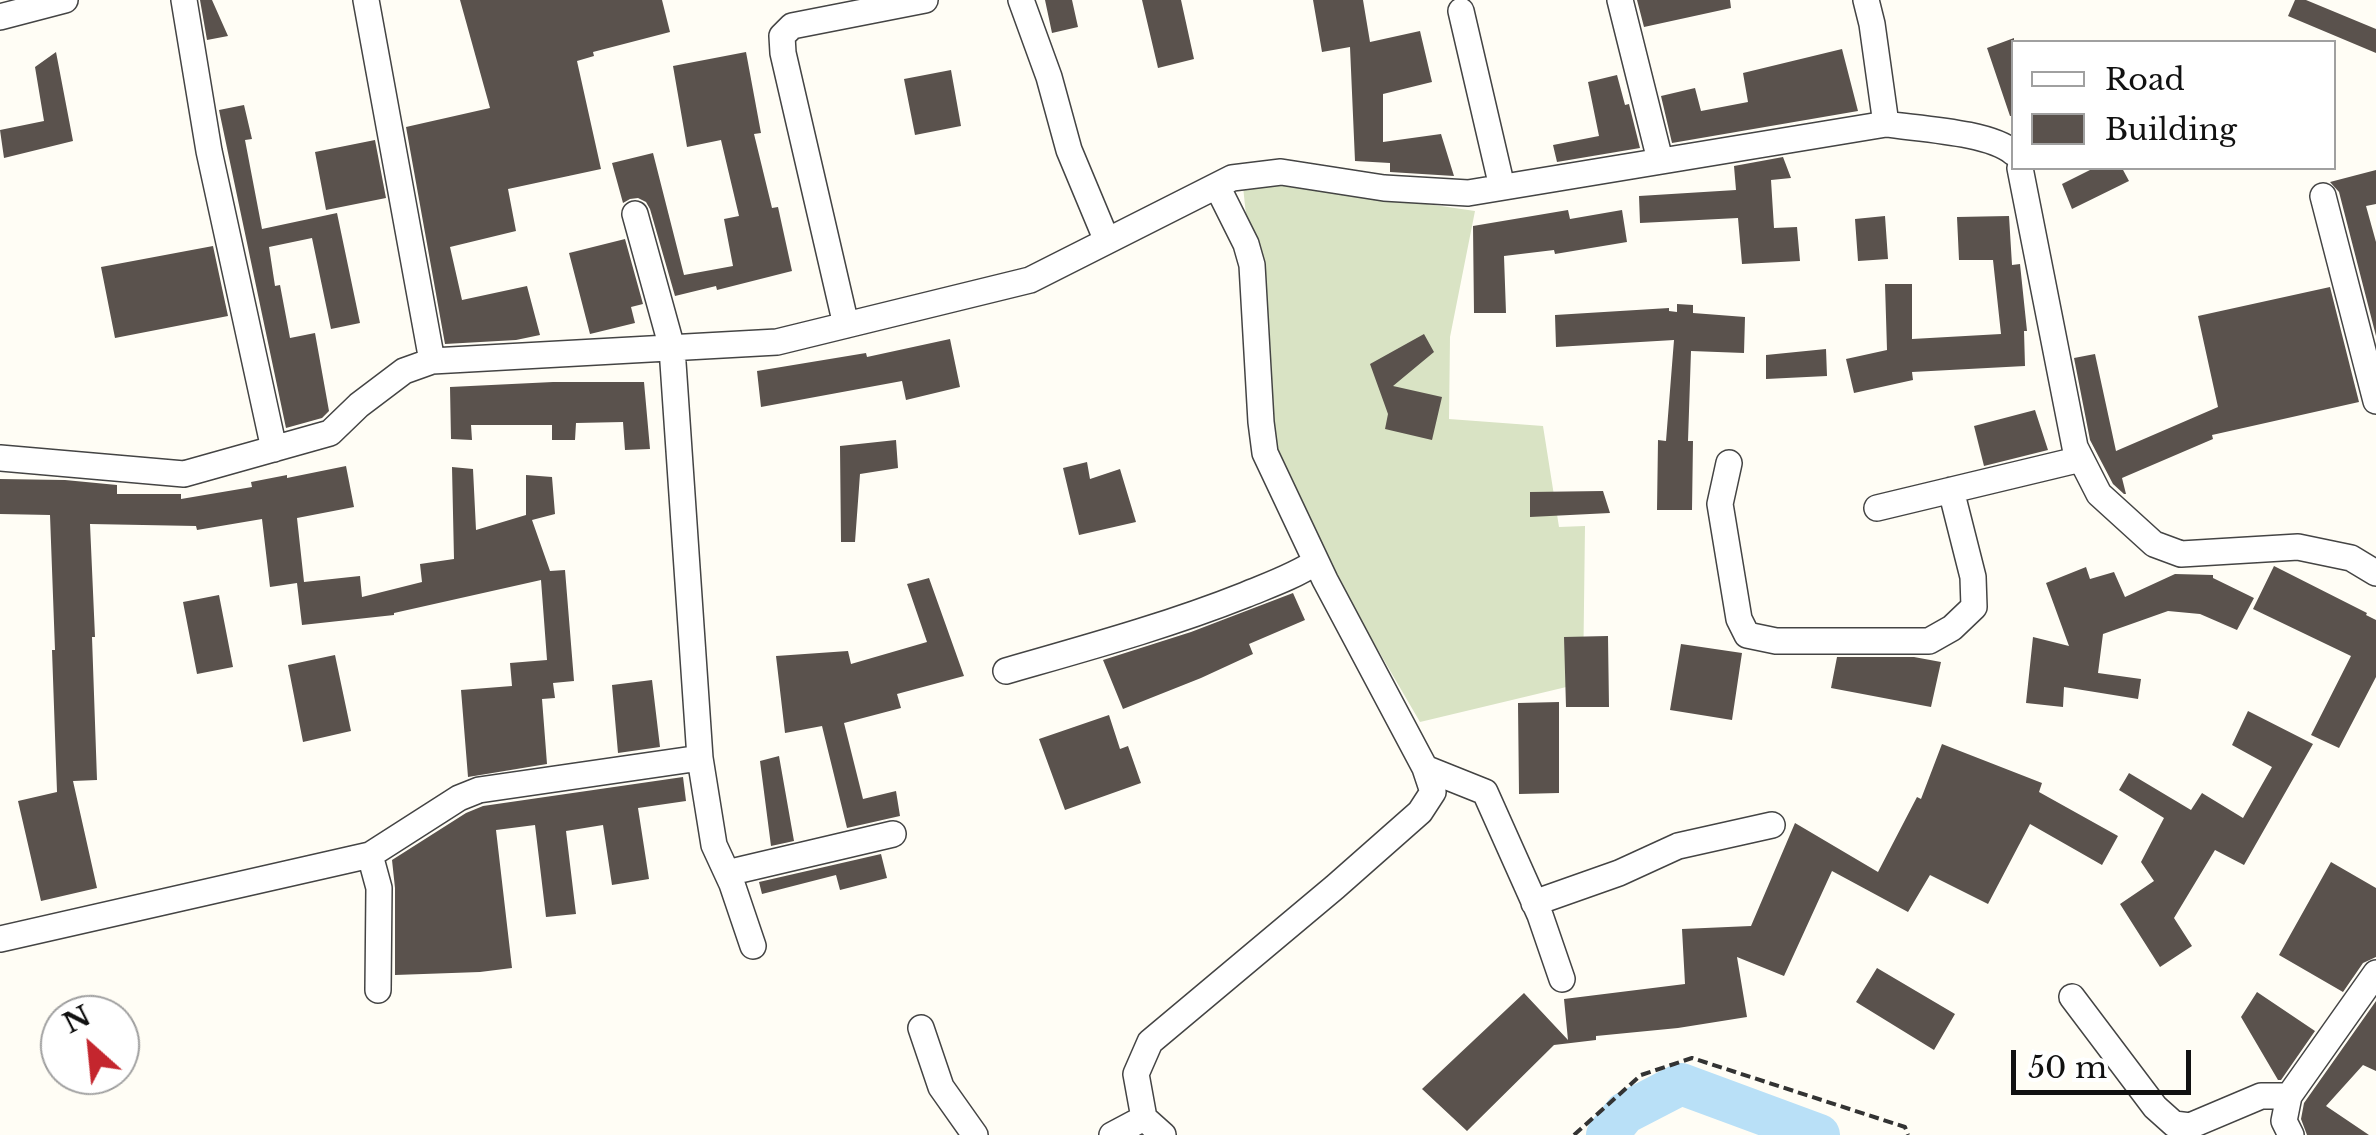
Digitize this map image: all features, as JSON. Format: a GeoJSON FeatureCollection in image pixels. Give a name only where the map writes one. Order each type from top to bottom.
{"type":"FeatureCollection","features":[{"type":"Feature","properties":{"kind":"street"},"geometry":{"type":"LineString","coordinates":[[0,16],[65,0]]}},
{"type":"Feature","properties":{"kind":"street"},"geometry":{"type":"LineString","coordinates":[[184,0],[209,151],[274,449]]}},
{"type":"Feature","properties":{"kind":"street"},"geometry":{"type":"LineString","coordinates":[[366,0],[432,361]]}},
{"type":"Feature","properties":{"kind":"street"},"geometry":{"type":"LineString","coordinates":[[846,325],[782,36],[792,26],[925,0]]}},
{"type":"Feature","properties":{"kind":"street"},"geometry":{"type":"LineString","coordinates":[[1021,0],[1049,77],[1068,150],[1106,241]]}},
{"type":"Feature","properties":{"kind":"street"},"geometry":{"type":"LineString","coordinates":[[1620,0],[1660,160]]}},
{"type":"Feature","properties":{"kind":"street"},"geometry":{"type":"LineString","coordinates":[[1866,0],[1886,124]]}},
{"type":"Feature","properties":{"kind":"street"},"geometry":{"type":"LineString","coordinates":[[1461,12],[1502,187]]}},
{"type":"Feature","properties":{"kind":"street"},"geometry":{"type":"LineString","coordinates":[[0,458],[184,474],[330,433],[404,371],[432,361],[777,342],[1030,280],[1232,178],[1281,172],[1384,188],[1468,193],[1886,124],[1981,138],[2004,144],[2011,151]]}},
{"type":"Feature","properties":{"kind":"street"},"geometry":{"type":"LineString","coordinates":[[2020,170],[2075,447],[2099,494],[2154,544],[2181,554],[2298,547],[2351,558],[2376,573]]}},
{"type":"Feature","properties":{"kind":"street"},"geometry":{"type":"LineString","coordinates":[[1112,1135],[1153,1126],[1136,1074],[1150,1042],[1322,899],[1420,812],[1433,792],[1426,768],[1316,562],[1264,454],[1252,265],[1218,186]]}},
{"type":"Feature","properties":{"kind":"street"},"geometry":{"type":"LineString","coordinates":[[2323,196],[2376,401]]}},
{"type":"Feature","properties":{"kind":"street"},"geometry":{"type":"LineString","coordinates":[[635,214],[672,348],[700,758],[714,845],[753,946]]}},
{"type":"Feature","properties":{"kind":"street"},"geometry":{"type":"LineString","coordinates":[[1877,508],[2081,459]]}},
{"type":"Feature","properties":{"kind":"street"},"geometry":{"type":"LineString","coordinates":[[1729,463],[1720,504],[1739,619],[1748,635],[1776,641],[1929,641],[1952,628],[1974,606],[1974,578],[1951,490]]}},
{"type":"Feature","properties":{"kind":"street"},"geometry":{"type":"LineString","coordinates":[[1006,671],[1204,611],[1298,574],[1316,562]]}},
{"type":"Feature","properties":{"kind":"street"},"geometry":{"type":"LineString","coordinates":[[0,939],[370,855],[458,798],[479,790],[700,758]]}},
{"type":"Feature","properties":{"kind":"street"},"geometry":{"type":"LineString","coordinates":[[1426,768],[1485,792],[1534,903],[1562,979]]}},
{"type":"Feature","properties":{"kind":"street"},"geometry":{"type":"LineString","coordinates":[[1534,903],[1619,873],[1678,846],[1772,826]]}},
{"type":"Feature","properties":{"kind":"street"},"geometry":{"type":"LineString","coordinates":[[727,873],[893,834]]}},
{"type":"Feature","properties":{"kind":"street"},"geometry":{"type":"LineString","coordinates":[[370,855],[379,888],[378,990]]}},
{"type":"Feature","properties":{"kind":"street"},"geometry":{"type":"LineString","coordinates":[[2292,1135],[2284,1120],[2289,1096],[2376,973]]}},
{"type":"Feature","properties":{"kind":"street"},"geometry":{"type":"LineString","coordinates":[[2072,997],[2155,1107],[2174,1124],[2190,1126],[2262,1096],[2289,1096]]}},
{"type":"Feature","properties":{"kind":"street"},"geometry":{"type":"LineString","coordinates":[[921,1028],[941,1087],[975,1135]]}},
{"type":"Feature","properties":{"kind":"path"},"geometry":{"type":"LineString","coordinates":[[1574,1135],[1640,1075],[1692,1058],[1905,1127],[1908,1135]]}},
{"type":"Feature","properties":{"kind":"green space"},"geometry":{"type":"Polygon","coordinates":[[[1242,177],[1475,211],[1450,337],[1449,419],[1543,426],[1559,527],[1585,526],[1583,683],[1420,722],[1311,535],[1270,443],[1242,177]]]}},
{"type":"Feature","properties":{"kind":"building"},"geometry":{"type":"Polygon","coordinates":[[[200,0],[212,0],[228,36],[207,40],[200,0]]]}},
{"type":"Feature","properties":{"kind":"building"},"geometry":{"type":"Polygon","coordinates":[[[460,0],[662,0],[670,32],[593,52],[594,56],[577,61],[601,169],[508,189],[516,231],[450,247],[462,300],[527,286],[540,335],[516,340],[445,344],[406,127],[490,108],[460,0]]]}},
{"type":"Feature","properties":{"kind":"building"},"geometry":{"type":"Polygon","coordinates":[[[1045,0],[1072,0],[1078,27],[1052,33],[1045,0]]]}},
{"type":"Feature","properties":{"kind":"building"},"geometry":{"type":"Polygon","coordinates":[[[1142,0],[1181,0],[1194,59],[1158,68],[1142,0]]]}},
{"type":"Feature","properties":{"kind":"building"},"geometry":{"type":"Polygon","coordinates":[[[1313,0],[1363,0],[1370,42],[1420,31],[1432,82],[1383,94],[1383,142],[1441,134],[1454,176],[1390,172],[1390,163],[1355,161],[1350,47],[1322,52],[1313,0]]]}},
{"type":"Feature","properties":{"kind":"building"},"geometry":{"type":"Polygon","coordinates":[[[1637,0],[1730,0],[1731,8],[1644,27],[1637,0]]]}},
{"type":"Feature","properties":{"kind":"building"},"geometry":{"type":"Polygon","coordinates":[[[2295,0],[2306,0],[2376,29],[2376,53],[2288,16],[2295,0]]]}},
{"type":"Feature","properties":{"kind":"building"},"geometry":{"type":"Polygon","coordinates":[[[2014,38],[2011,116],[2010,116],[1987,48],[2014,38]]]}},
{"type":"Feature","properties":{"kind":"building"},"geometry":{"type":"Polygon","coordinates":[[[1842,49],[1858,111],[1672,143],[1661,96],[1695,88],[1701,111],[1748,102],[1743,73],[1842,49]]]}},
{"type":"Feature","properties":{"kind":"building"},"geometry":{"type":"Polygon","coordinates":[[[56,52],[73,141],[4,158],[0,130],[44,121],[35,67],[56,52]]]}},
{"type":"Feature","properties":{"kind":"building"},"geometry":{"type":"Polygon","coordinates":[[[746,52],[761,133],[754,134],[772,208],[778,207],[792,271],[675,296],[650,209],[638,198],[623,203],[612,163],[653,153],[684,275],[733,266],[724,219],[739,216],[721,140],[687,147],[673,66],[746,52]]]}},
{"type":"Feature","properties":{"kind":"building"},"geometry":{"type":"Polygon","coordinates":[[[951,70],[961,126],[915,135],[904,79],[951,70]]]}},
{"type":"Feature","properties":{"kind":"building"},"geometry":{"type":"Polygon","coordinates":[[[1617,75],[1640,148],[1557,162],[1553,145],[1599,136],[1588,82],[1617,75]]]}},
{"type":"Feature","properties":{"kind":"building"},"geometry":{"type":"Polygon","coordinates":[[[244,105],[252,139],[245,140],[262,229],[337,213],[360,323],[331,329],[312,238],[269,247],[290,338],[315,333],[329,411],[322,418],[286,428],[219,110],[244,105]]]}},
{"type":"Feature","properties":{"kind":"building"},"geometry":{"type":"Polygon","coordinates":[[[375,140],[386,198],[326,210],[315,152],[375,140]]]}},
{"type":"Feature","properties":{"kind":"building"},"geometry":{"type":"Polygon","coordinates":[[[1783,157],[1791,178],[1771,180],[1774,228],[1797,227],[1800,261],[1742,264],[1738,218],[1640,223],[1639,196],[1736,190],[1734,166],[1783,157]]]}},
{"type":"Feature","properties":{"kind":"building"},"geometry":{"type":"Polygon","coordinates":[[[2090,170],[2123,170],[2129,181],[2072,209],[2062,184],[2090,170]]]}},
{"type":"Feature","properties":{"kind":"building"},"geometry":{"type":"Polygon","coordinates":[[[2376,170],[2376,204],[2366,206],[2376,242],[2376,336],[2339,192],[2330,182],[2376,170]]]}},
{"type":"Feature","properties":{"kind":"building"},"geometry":{"type":"Polygon","coordinates":[[[1568,210],[1570,219],[1622,210],[1627,242],[1555,254],[1554,250],[1504,256],[1506,313],[1474,313],[1473,226],[1568,210]]]}},
{"type":"Feature","properties":{"kind":"building"},"geometry":{"type":"Polygon","coordinates":[[[1885,216],[1888,259],[1858,261],[1855,219],[1885,216]]]}},
{"type":"Feature","properties":{"kind":"building"},"geometry":{"type":"Polygon","coordinates":[[[2009,216],[2012,265],[2020,264],[2027,331],[2025,366],[1912,372],[1913,380],[1854,393],[1846,359],[1887,350],[1885,284],[1912,284],[1912,339],[2001,334],[1993,260],[1959,260],[1957,217],[2009,216]]]}},
{"type":"Feature","properties":{"kind":"building"},"geometry":{"type":"Polygon","coordinates":[[[625,239],[643,304],[631,307],[635,323],[590,334],[569,253],[625,239]]]}},
{"type":"Feature","properties":{"kind":"building"},"geometry":{"type":"Polygon","coordinates":[[[213,246],[228,316],[115,338],[101,267],[213,246]]]}},
{"type":"Feature","properties":{"kind":"building"},"geometry":{"type":"Polygon","coordinates":[[[2330,287],[2359,402],[2212,435],[2213,439],[2122,478],[2126,494],[2113,484],[2090,440],[2074,358],[2095,354],[2116,451],[2218,407],[2198,316],[2330,287]]]}},
{"type":"Feature","properties":{"kind":"building"},"geometry":{"type":"Polygon","coordinates":[[[1677,304],[1693,305],[1693,313],[1745,317],[1744,353],[1691,351],[1688,441],[1693,441],[1692,510],[1657,510],[1658,440],[1666,441],[1674,340],[1556,347],[1555,315],[1669,308],[1677,312],[1677,304]]]}},
{"type":"Feature","properties":{"kind":"building"},"geometry":{"type":"Polygon","coordinates":[[[1424,334],[1434,352],[1393,386],[1442,397],[1432,440],[1385,429],[1388,414],[1370,364],[1424,334]]]}},
{"type":"Feature","properties":{"kind":"building"},"geometry":{"type":"Polygon","coordinates":[[[950,339],[960,387],[906,400],[902,381],[761,407],[757,371],[866,353],[867,357],[950,339]]]}},
{"type":"Feature","properties":{"kind":"building"},"geometry":{"type":"Polygon","coordinates":[[[1826,349],[1827,376],[1766,379],[1766,355],[1826,349]]]}},
{"type":"Feature","properties":{"kind":"building"},"geometry":{"type":"Polygon","coordinates":[[[644,382],[650,449],[625,450],[623,422],[576,423],[575,440],[552,440],[552,425],[471,425],[472,440],[451,439],[450,387],[644,382]]]}},
{"type":"Feature","properties":{"kind":"building"},"geometry":{"type":"Polygon","coordinates":[[[2035,410],[2048,450],[1984,466],[1974,426],[2035,410]]]}},
{"type":"Feature","properties":{"kind":"building"},"geometry":{"type":"Polygon","coordinates":[[[896,440],[898,468],[860,474],[855,542],[841,542],[840,446],[896,440]]]}},
{"type":"Feature","properties":{"kind":"building"},"geometry":{"type":"Polygon","coordinates":[[[1087,462],[1090,479],[1120,469],[1136,522],[1079,535],[1063,468],[1087,462]]]}},
{"type":"Feature","properties":{"kind":"building"},"geometry":{"type":"Polygon","coordinates":[[[346,466],[354,507],[297,518],[304,582],[360,576],[362,597],[422,582],[420,564],[454,559],[452,467],[473,469],[476,530],[526,515],[526,475],[552,477],[555,514],[532,520],[550,571],[565,570],[574,681],[553,683],[555,698],[542,699],[547,764],[468,777],[461,690],[512,686],[510,663],[547,660],[541,580],[394,615],[302,625],[297,583],[270,587],[262,519],[197,530],[196,526],[90,524],[97,780],[73,781],[97,888],[41,901],[18,801],[57,792],[50,515],[0,514],[0,479],[117,485],[117,494],[181,494],[181,499],[346,466]]]}},
{"type":"Feature","properties":{"kind":"building"},"geometry":{"type":"Polygon","coordinates":[[[1603,491],[1610,513],[1530,517],[1530,492],[1603,491]]]}},
{"type":"Feature","properties":{"kind":"building"},"geometry":{"type":"Polygon","coordinates":[[[2274,566],[2376,620],[2376,677],[2339,748],[2311,735],[2351,656],[2253,609],[2274,566]]]}},
{"type":"Feature","properties":{"kind":"building"},"geometry":{"type":"Polygon","coordinates":[[[2086,567],[2090,579],[2114,572],[2125,597],[2175,574],[2213,575],[2254,598],[2237,630],[2200,614],[2168,611],[2103,634],[2098,673],[2141,679],[2138,699],[2064,687],[2063,707],[2026,703],[2033,637],[2069,646],[2046,583],[2086,567]]]}},
{"type":"Feature","properties":{"kind":"building"},"geometry":{"type":"Polygon","coordinates":[[[929,578],[964,676],[897,694],[901,708],[844,723],[863,799],[896,791],[900,816],[847,828],[822,726],[785,733],[776,656],[848,651],[851,664],[927,642],[907,584],[929,578]]]}},
{"type":"Feature","properties":{"kind":"building"},"geometry":{"type":"Polygon","coordinates":[[[1293,593],[1305,620],[1249,644],[1253,654],[1123,709],[1103,660],[1293,593]]]}},
{"type":"Feature","properties":{"kind":"building"},"geometry":{"type":"Polygon","coordinates":[[[219,595],[233,667],[197,674],[183,602],[219,595]]]}},
{"type":"Feature","properties":{"kind":"building"},"geometry":{"type":"Polygon","coordinates":[[[1608,636],[1609,707],[1566,707],[1564,637],[1608,636]]]}},
{"type":"Feature","properties":{"kind":"building"},"geometry":{"type":"Polygon","coordinates":[[[1681,644],[1742,653],[1732,720],[1670,710],[1681,644]]]}},
{"type":"Feature","properties":{"kind":"building"},"geometry":{"type":"Polygon","coordinates":[[[335,655],[351,731],[303,742],[288,665],[335,655]]]}},
{"type":"Feature","properties":{"kind":"building"},"geometry":{"type":"Polygon","coordinates":[[[1837,657],[1914,657],[1941,662],[1931,707],[1831,688],[1837,657]]]}},
{"type":"Feature","properties":{"kind":"building"},"geometry":{"type":"Polygon","coordinates":[[[652,680],[660,747],[618,753],[612,685],[652,680]]]}},
{"type":"Feature","properties":{"kind":"building"},"geometry":{"type":"Polygon","coordinates":[[[1559,702],[1559,793],[1519,794],[1518,703],[1559,702]]]}},
{"type":"Feature","properties":{"kind":"building"},"geometry":{"type":"Polygon","coordinates":[[[2248,711],[2313,744],[2244,865],[2215,850],[2174,918],[2192,946],[2160,967],[2120,904],[2154,881],[2141,862],[2164,818],[2119,790],[2129,773],[2191,810],[2202,793],[2243,818],[2272,767],[2232,745],[2248,711]]]}},
{"type":"Feature","properties":{"kind":"building"},"geometry":{"type":"Polygon","coordinates":[[[1109,715],[1120,749],[1128,746],[1141,783],[1065,810],[1039,739],[1109,715]]]}},
{"type":"Feature","properties":{"kind":"building"},"geometry":{"type":"Polygon","coordinates":[[[1942,744],[2042,783],[2039,792],[2118,836],[2102,865],[2030,824],[1988,904],[1930,875],[1908,912],[1832,871],[1784,976],[1737,957],[1747,1017],[1554,1045],[1467,1131],[1422,1089],[1524,993],[1568,1040],[1564,999],[1685,984],[1682,929],[1751,926],[1795,823],[1878,872],[1917,797],[1921,799],[1942,744]]]}},
{"type":"Feature","properties":{"kind":"building"},"geometry":{"type":"Polygon","coordinates":[[[779,756],[794,841],[771,846],[760,761],[779,756]]]}},
{"type":"Feature","properties":{"kind":"building"},"geometry":{"type":"Polygon","coordinates":[[[683,777],[686,801],[638,808],[649,879],[612,885],[603,825],[566,831],[576,914],[546,917],[535,825],[496,830],[512,968],[395,975],[392,860],[483,806],[683,777]]]}},
{"type":"Feature","properties":{"kind":"building"},"geometry":{"type":"Polygon","coordinates":[[[881,854],[887,878],[840,890],[836,875],[762,894],[759,882],[881,854]]]}},
{"type":"Feature","properties":{"kind":"building"},"geometry":{"type":"Polygon","coordinates":[[[2331,862],[2376,888],[2376,957],[2363,963],[2343,992],[2279,955],[2331,862]]]}},
{"type":"Feature","properties":{"kind":"building"},"geometry":{"type":"Polygon","coordinates":[[[1877,968],[1955,1014],[1934,1050],[1856,1002],[1877,968]]]}},
{"type":"Feature","properties":{"kind":"building"},"geometry":{"type":"Polygon","coordinates":[[[2257,992],[2315,1031],[2281,1080],[2241,1017],[2257,992]]]}},
{"type":"Feature","properties":{"kind":"building"},"geometry":{"type":"Polygon","coordinates":[[[2376,1001],[2376,1071],[2363,1065],[2326,1106],[2369,1135],[2307,1135],[2301,1119],[2304,1103],[2376,1001]]]}},
{"type":"Feature","properties":{"kind":"waterway"},"geometry":{"type":"LineString","coordinates":[[1607,1135],[1625,1113],[1681,1084],[1819,1135]]}}]}
